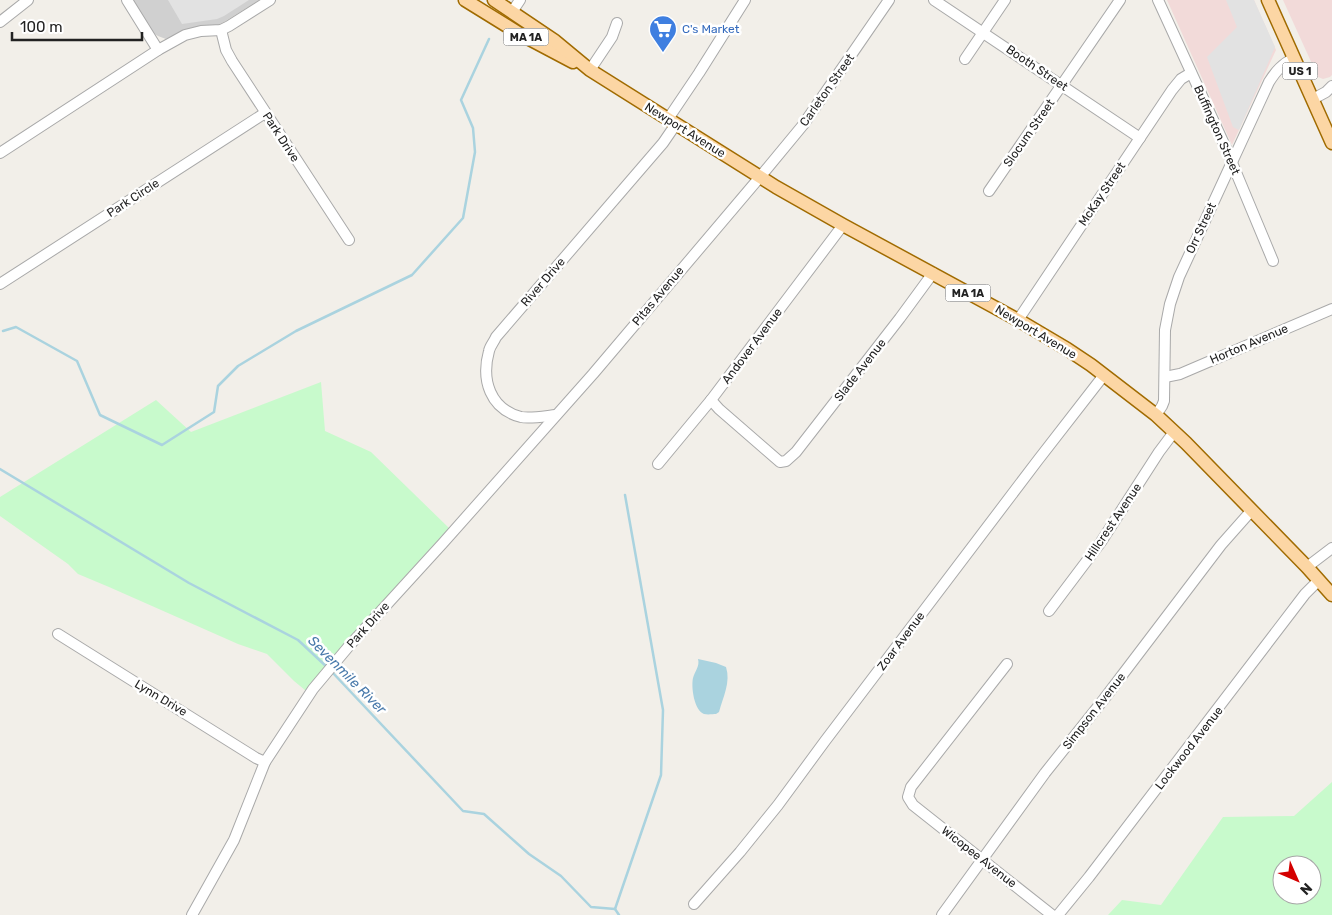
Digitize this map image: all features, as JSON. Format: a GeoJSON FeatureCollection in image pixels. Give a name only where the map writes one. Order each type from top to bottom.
{"type":"FeatureCollection","features":[{"type":"Feature","properties":{"kind":"main road","name":"Newport Avenue"},"geometry":{"type":"LineString","coordinates":[[465,0],[547,49],[590,70],[760,177],[1066,348],[1104,375],[1174,432],[1252,510],[1332,595]]}},
{"type":"Feature","properties":{"kind":"main road","name":"Newport Avenue"},"geometry":{"type":"LineString","coordinates":[[494,0],[555,41],[590,70]]}},
{"type":"Feature","properties":{"kind":"main road","name":"US 1"},"geometry":{"type":"LineString","coordinates":[[1268,0],[1332,143]]}},
{"type":"Feature","properties":{"kind":"street"},"geometry":{"type":"LineString","coordinates":[[0,22],[28,0]]}},
{"type":"Feature","properties":{"kind":"street"},"geometry":{"type":"LineString","coordinates":[[127,0],[158,50]]}},
{"type":"Feature","properties":{"kind":"street"},"geometry":{"type":"LineString","coordinates":[[0,153],[158,50],[185,35],[201,31],[221,30],[270,0]]}},
{"type":"Feature","properties":{"kind":"street"},"geometry":{"type":"LineString","coordinates":[[512,12],[520,0]]}},
{"type":"Feature","properties":{"kind":"street","name":"River Drive"},"geometry":{"type":"LineString","coordinates":[[556,415],[523,418],[504,411],[492,395],[485,377],[489,350],[496,337],[663,143],[672,122],[699,73],[745,0]]}},
{"type":"Feature","properties":{"kind":"street","name":"Carleton Street"},"geometry":{"type":"LineString","coordinates":[[760,177],[803,125],[889,0]]}},
{"type":"Feature","properties":{"kind":"street","name":"Booth Street"},"geometry":{"type":"LineString","coordinates":[[934,0],[1140,138]]}},
{"type":"Feature","properties":{"kind":"street"},"geometry":{"type":"LineString","coordinates":[[965,59],[1005,0]]}},
{"type":"Feature","properties":{"kind":"street","name":"Slocum Street"},"geometry":{"type":"LineString","coordinates":[[989,191],[1120,0]]}},
{"type":"Feature","properties":{"kind":"street","name":"Buffington Street"},"geometry":{"type":"LineString","coordinates":[[1158,0],[1232,163],[1273,261]]}},
{"type":"Feature","properties":{"kind":"street"},"geometry":{"type":"LineString","coordinates":[[590,70],[612,37],[617,23]]}},
{"type":"Feature","properties":{"kind":"street","name":"Park Drive"},"geometry":{"type":"LineString","coordinates":[[221,30],[226,50],[232,61],[349,240]]}},
{"type":"Feature","properties":{"kind":"street","name":"Orr Street"},"geometry":{"type":"LineString","coordinates":[[1156,416],[1164,400],[1165,330],[1167,317],[1174,290],[1184,264],[1269,82],[1285,62],[1294,58]]}},
{"type":"Feature","properties":{"kind":"street","name":"McKay Street"},"geometry":{"type":"LineString","coordinates":[[1018,320],[1177,84],[1191,73]]}},
{"type":"Feature","properties":{"kind":"street"},"geometry":{"type":"LineString","coordinates":[[1313,99],[1323,94],[1332,86]]}},
{"type":"Feature","properties":{"kind":"street","name":"Park Circle"},"geometry":{"type":"LineString","coordinates":[[0,284],[266,113]]}},
{"type":"Feature","properties":{"kind":"street","name":"Pitas Avenue"},"geometry":{"type":"LineString","coordinates":[[556,415],[760,177]]}},
{"type":"Feature","properties":{"kind":"street","name":"Andover Avenue"},"geometry":{"type":"LineString","coordinates":[[658,464],[711,400],[843,225]]}},
{"type":"Feature","properties":{"kind":"street","name":"Slade Avenue"},"geometry":{"type":"LineString","coordinates":[[711,400],[780,462],[790,459],[900,318],[932,273]]}},
{"type":"Feature","properties":{"kind":"street","name":"Horton Avenue"},"geometry":{"type":"LineString","coordinates":[[1165,377],[1180,374],[1332,309]]}},
{"type":"Feature","properties":{"kind":"street","name":"Zoar Avenue"},"geometry":{"type":"LineString","coordinates":[[694,904],[772,812],[1104,375]]}},
{"type":"Feature","properties":{"kind":"street","name":"Park Drive"},"geometry":{"type":"LineString","coordinates":[[192,915],[234,840],[265,762],[313,689],[349,646],[556,415]]}},
{"type":"Feature","properties":{"kind":"street","name":"Hillcrest Avenue"},"geometry":{"type":"LineString","coordinates":[[1050,611],[1101,542],[1158,452],[1174,432]]}},
{"type":"Feature","properties":{"kind":"street","name":"Simpson Avenue"},"geometry":{"type":"LineString","coordinates":[[942,915],[1045,773],[1221,545],[1252,510]]}},
{"type":"Feature","properties":{"kind":"street"},"geometry":{"type":"LineString","coordinates":[[1307,567],[1332,548]]}},
{"type":"Feature","properties":{"kind":"street","name":"Lockwood Avenue"},"geometry":{"type":"LineString","coordinates":[[1058,915],[1131,823],[1305,594],[1319,580]]}},
{"type":"Feature","properties":{"kind":"street","name":"Lynn Drive"},"geometry":{"type":"LineString","coordinates":[[58,634],[265,762]]}},
{"type":"Feature","properties":{"kind":"street","name":"Wicopee Avenue"},"geometry":{"type":"LineString","coordinates":[[1007,664],[911,787],[908,797],[912,805],[1052,915]]}},
{"type":"Feature","properties":{"kind":"shaded area"},"geometry":{"type":"Polygon","coordinates":[[[133,0],[259,0],[216,26],[190,28],[166,39],[153,33],[133,0]]]}},
{"type":"Feature","properties":{"kind":"shaded area"},"geometry":{"type":"Polygon","coordinates":[[[168,0],[249,0],[217,19],[182,24],[168,0]]]}},
{"type":"Feature","properties":{"kind":"shaded area"},"geometry":{"type":"Polygon","coordinates":[[[1167,0],[1254,0],[1276,50],[1232,145],[1167,0]]]}},
{"type":"Feature","properties":{"kind":"shaded area"},"geometry":{"type":"Polygon","coordinates":[[[1226,0],[1254,0],[1275,47],[1239,130],[1233,127],[1207,57],[1237,27],[1226,0]]]}},
{"type":"Feature","properties":{"kind":"shaded area"},"geometry":{"type":"Polygon","coordinates":[[[1283,0],[1332,0],[1332,75],[1330,77],[1323,79],[1318,77],[1283,0]]]}},
{"type":"Feature","properties":{"kind":"green space"},"geometry":{"type":"Polygon","coordinates":[[[321,382],[325,431],[371,452],[449,528],[330,659],[318,686],[311,695],[267,654],[238,644],[78,574],[68,564],[0,516],[0,497],[156,400],[191,432],[321,382]]]}},
{"type":"Feature","properties":{"kind":"green space"},"geometry":{"type":"Polygon","coordinates":[[[1332,782],[1332,915],[1108,915],[1122,900],[1161,905],[1223,817],[1294,816],[1332,782]]]}},
{"type":"Feature","properties":{"kind":"water"},"geometry":{"type":"Polygon","coordinates":[[[698,659],[726,667],[728,678],[726,690],[719,712],[716,714],[704,714],[696,703],[692,682],[698,666],[698,659]]]}},
{"type":"Feature","properties":{"kind":"waterway"},"geometry":{"type":"LineString","coordinates":[[3,331],[16,327],[77,361],[100,415],[162,445],[214,412],[218,386],[238,366],[296,331],[412,275],[463,218],[475,152],[473,128],[461,100],[489,39]]}},
{"type":"Feature","properties":{"kind":"waterway","name":"Sevenmile River"},"geometry":{"type":"LineString","coordinates":[[0,469],[189,583],[298,640],[328,668]]}},
{"type":"Feature","properties":{"kind":"waterway"},"geometry":{"type":"LineString","coordinates":[[615,909],[661,775],[663,710],[625,495]]}},
{"type":"Feature","properties":{"kind":"waterway","name":"Sevenmile River"},"geometry":{"type":"LineString","coordinates":[[332,672],[463,811],[484,814],[529,854],[561,876],[591,907],[615,909],[619,915]]}},
{"type":"Feature","properties":{"kind":"place","name":"C's Market"},"geometry":{"type":"Point","coordinates":[663,53]}}]}
